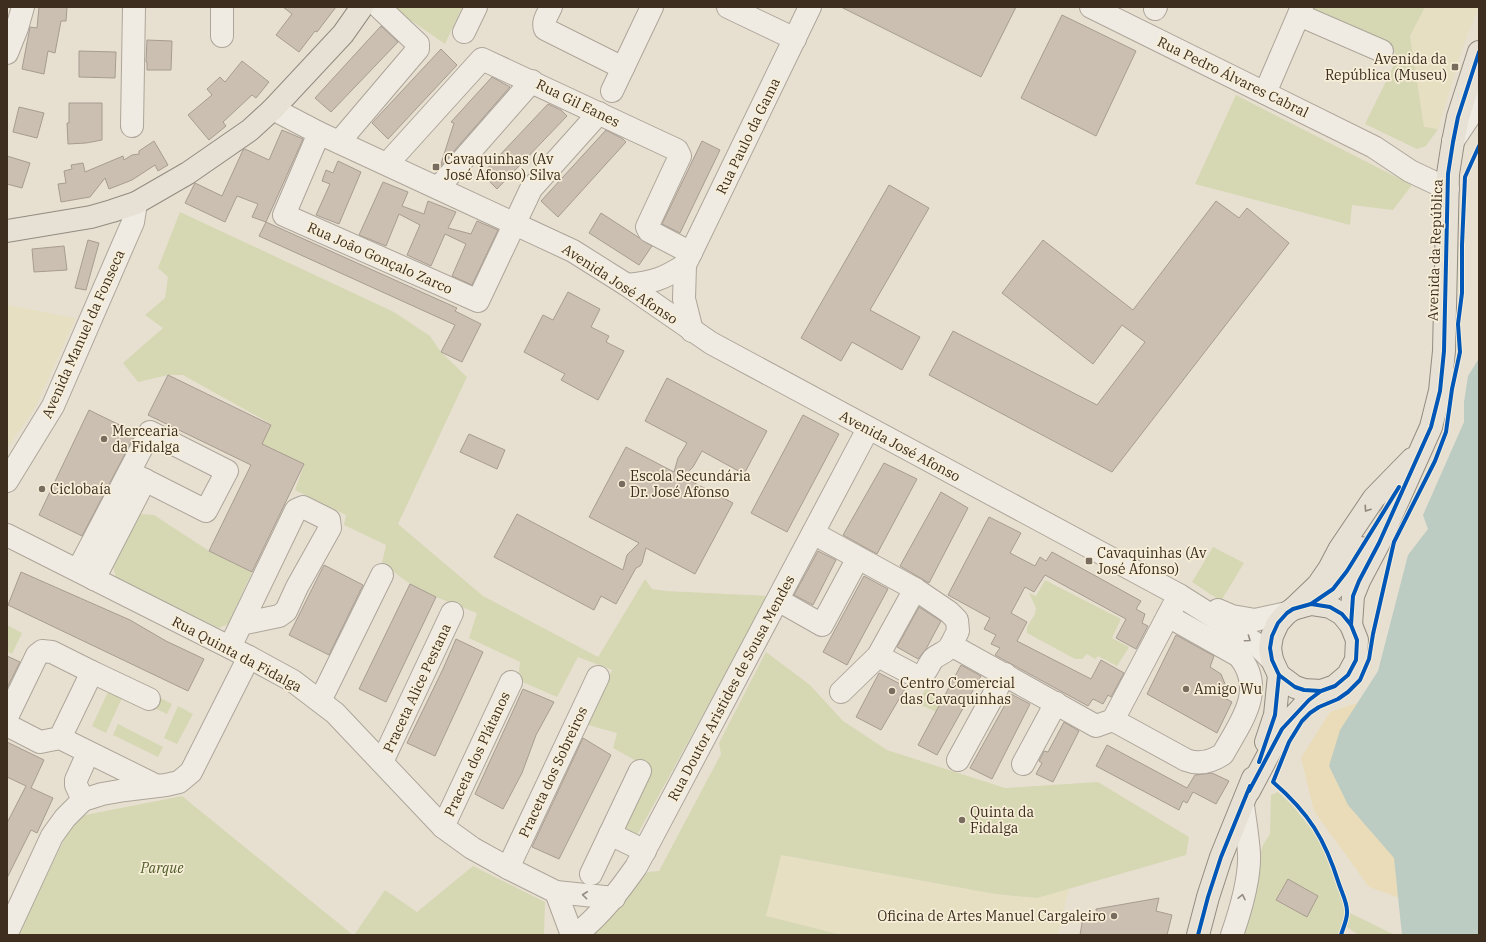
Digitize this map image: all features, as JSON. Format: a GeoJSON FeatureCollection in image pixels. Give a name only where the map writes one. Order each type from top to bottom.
{"type":"FeatureCollection","features":[{"type":"Feature","properties":{"kind":"main road"},"geometry":{"type":"LineString","coordinates":[[8,229],[91,217],[136,203],[188,173],[250,130],[273,109],[343,34],[362,7]]}},
{"type":"Feature","properties":{"kind":"main road","name":"Avenida da República"},"geometry":{"type":"LineString","coordinates":[[1351,625],[1353,596],[1358,581],[1379,543],[1422,450],[1435,415],[1443,374],[1448,181],[1453,142],[1460,110],[1479,52]]}},
{"type":"Feature","properties":{"kind":"main road"},"geometry":{"type":"LineString","coordinates":[[1297,609],[1318,585],[1329,569],[1339,550],[1374,498],[1422,450]]}},
{"type":"Feature","properties":{"kind":"main road","name":"Avenida da República"},"geometry":{"type":"LineString","coordinates":[[1198,935],[1213,880],[1246,798],[1273,721],[1277,700],[1276,667],[1270,648],[1272,636],[1278,623],[1297,609],[1330,607],[1342,614],[1351,625],[1357,640],[1356,660],[1348,675],[1335,686],[1321,691],[1309,700],[1282,729],[1246,798]]}},
{"type":"Feature","properties":{"kind":"main road"},"geometry":{"type":"LineString","coordinates":[[1276,667],[1295,687],[1304,690],[1321,691]]}},
{"type":"Feature","properties":{"kind":"street"},"geometry":{"type":"LineString","coordinates":[[7,53],[17,28],[23,7]]}},
{"type":"Feature","properties":{"kind":"street"},"geometry":{"type":"LineString","coordinates":[[132,126],[134,7]]}},
{"type":"Feature","properties":{"kind":"street"},"geometry":{"type":"LineString","coordinates":[[222,7],[222,36]]}},
{"type":"Feature","properties":{"kind":"street"},"geometry":{"type":"LineString","coordinates":[[339,142],[418,49],[418,44],[379,7]]}},
{"type":"Feature","properties":{"kind":"street"},"geometry":{"type":"LineString","coordinates":[[464,32],[476,7]]}},
{"type":"Feature","properties":{"kind":"street"},"geometry":{"type":"LineString","coordinates":[[551,7],[544,21],[545,29],[623,68]]}},
{"type":"Feature","properties":{"kind":"street"},"geometry":{"type":"LineString","coordinates":[[612,91],[652,7]]}},
{"type":"Feature","properties":{"kind":"street"},"geometry":{"type":"LineString","coordinates":[[728,7],[795,39]]}},
{"type":"Feature","properties":{"kind":"street","name":"Rua Paulo da Gama"},"geometry":{"type":"LineString","coordinates":[[692,331],[684,300],[688,259],[810,7]]}},
{"type":"Feature","properties":{"kind":"street","name":"Rua Pedro Álvares Cabral"},"geometry":{"type":"LineString","coordinates":[[1091,7],[1374,148],[1410,171],[1448,181]]}},
{"type":"Feature","properties":{"kind":"street"},"geometry":{"type":"LineString","coordinates":[[1265,93],[1300,11],[1382,51]]}},
{"type":"Feature","properties":{"kind":"street","name":"Rua Gil Eanes"},"geometry":{"type":"LineString","coordinates":[[387,164],[482,59],[532,81],[679,152],[680,156],[647,227],[650,231],[688,259]]}},
{"type":"Feature","properties":{"kind":"street"},"geometry":{"type":"LineString","coordinates":[[438,188],[532,81]]}},
{"type":"Feature","properties":{"kind":"street"},"geometry":{"type":"LineString","coordinates":[[1453,142],[1475,108],[1479,97]]}},
{"type":"Feature","properties":{"kind":"street","name":"Avenida José Afonso"},"geometry":{"type":"LineString","coordinates":[[273,109],[319,133],[573,251],[627,285],[692,331],[730,354],[1179,595],[1255,643],[1276,667]]}},
{"type":"Feature","properties":{"kind":"street"},"geometry":{"type":"LineString","coordinates":[[514,223],[531,189],[599,113]]}},
{"type":"Feature","properties":{"kind":"street","name":"Rua João Gonçalo Zarco"},"geometry":{"type":"LineString","coordinates":[[319,133],[284,215],[478,301],[514,223]]}},
{"type":"Feature","properties":{"kind":"street","name":"Avenida Manuel da Fonseca"},"geometry":{"type":"LineString","coordinates":[[7,480],[53,406],[133,222],[136,203]]}},
{"type":"Feature","properties":{"kind":"street"},"geometry":{"type":"LineString","coordinates":[[627,285],[648,283],[666,276],[688,259]]}},
{"type":"Feature","properties":{"kind":"street","name":"Rua Doutor Aristides de Sousa Mendes"},"geometry":{"type":"LineString","coordinates":[[576,935],[596,918],[614,898],[636,867],[868,429]]}},
{"type":"Feature","properties":{"kind":"street"},"geometry":{"type":"LineString","coordinates":[[86,575],[137,476]]}},
{"type":"Feature","properties":{"kind":"street"},"geometry":{"type":"LineString","coordinates":[[230,647],[241,624],[296,510],[303,507],[329,520],[330,528],[297,587],[286,611],[279,616],[241,624]]}},
{"type":"Feature","properties":{"kind":"street"},"geometry":{"type":"LineString","coordinates":[[813,533],[915,589],[949,612],[957,620],[958,631],[951,645],[946,652],[933,659],[923,674],[918,677],[878,656]]}},
{"type":"Feature","properties":{"kind":"street","name":"Rua Quinta da Fidalga"},"geometry":{"type":"LineString","coordinates":[[7,535],[230,647],[294,682],[335,713],[443,827],[472,848],[556,892],[614,898]]}},
{"type":"Feature","properties":{"kind":"street"},"geometry":{"type":"LineString","coordinates":[[778,600],[822,625],[858,558]]}},
{"type":"Feature","properties":{"kind":"street"},"geometry":{"type":"LineString","coordinates":[[320,702],[382,576]]}},
{"type":"Feature","properties":{"kind":"street"},"geometry":{"type":"LineString","coordinates":[[841,692],[878,656],[915,589]]}},
{"type":"Feature","properties":{"kind":"street"},"geometry":{"type":"LineString","coordinates":[[951,645],[1096,726],[1113,720],[1179,595]]}},
{"type":"Feature","properties":{"kind":"street","name":"Avenida José Afonso"},"geometry":{"type":"LineString","coordinates":[[1179,595],[1232,616],[1244,619],[1255,620],[1297,609]]}},
{"type":"Feature","properties":{"kind":"street","name":"Praceta Alice Pestana"},"geometry":{"type":"LineString","coordinates":[[382,762],[452,613]]}},
{"type":"Feature","properties":{"kind":"street"},"geometry":{"type":"LineString","coordinates":[[1113,720],[1186,760],[1194,763],[1202,763],[1216,759],[1223,754],[1249,707],[1251,693],[1250,677],[1244,662],[1238,656],[1168,616]]}},
{"type":"Feature","properties":{"kind":"street"},"geometry":{"type":"LineString","coordinates":[[7,717],[37,655],[42,651],[52,652],[149,699]]}},
{"type":"Feature","properties":{"kind":"street"},"geometry":{"type":"LineString","coordinates":[[7,933],[52,836],[65,818],[83,800],[110,793],[179,782],[191,772],[249,657]]}},
{"type":"Feature","properties":{"kind":"street"},"geometry":{"type":"LineString","coordinates":[[7,725],[40,742],[57,740],[60,738],[92,672]]}},
{"type":"Feature","properties":{"kind":"street"},"geometry":{"type":"LineString","coordinates":[[958,760],[1005,674]]}},
{"type":"Feature","properties":{"kind":"street","name":"Praceta dos Sobreiros"},"geometry":{"type":"LineString","coordinates":[[508,868],[598,677]]}},
{"type":"Feature","properties":{"kind":"street","name":"Praceta dos Plátanos"},"geometry":{"type":"LineString","coordinates":[[443,827],[511,682]]}},
{"type":"Feature","properties":{"kind":"street"},"geometry":{"type":"LineString","coordinates":[[1023,764],[1056,703]]}},
{"type":"Feature","properties":{"kind":"street"},"geometry":{"type":"LineString","coordinates":[[60,738],[157,786]]}},
{"type":"Feature","properties":{"kind":"street"},"geometry":{"type":"LineString","coordinates":[[83,800],[76,785],[76,780],[88,753]]}},
{"type":"Feature","properties":{"kind":"street"},"geometry":{"type":"LineString","coordinates":[[591,874],[640,771]]}},
{"type":"Feature","properties":{"kind":"street"},"geometry":{"type":"LineString","coordinates":[[1232,935],[1248,870],[1249,854],[1246,798]]}},
{"type":"Feature","properties":{"kind":"street"},"geometry":{"type":"LineString","coordinates":[[610,834],[645,851]]}},
{"type":"Feature","properties":{"kind":"street"},"geometry":{"type":"LineString","coordinates":[[556,892],[572,935]]}},
{"type":"Feature","properties":{"kind":"shaded area"},"geometry":{"type":"Polygon","coordinates":[[[1425,7],[1479,7],[1464,44],[1438,129],[1424,128],[1410,36],[1425,7]]]}},
{"type":"Feature","properties":{"kind":"shaded area"},"geometry":{"type":"Polygon","coordinates":[[[7,305],[76,318],[34,410],[7,448],[7,305]]]}},
{"type":"Feature","properties":{"kind":"shaded area"},"geometry":{"type":"Polygon","coordinates":[[[1478,360],[1479,935],[1402,935],[1394,858],[1348,805],[1329,766],[1340,730],[1378,671],[1408,555],[1428,529],[1423,515],[1464,422],[1464,402],[1468,376],[1478,360]]]}},
{"type":"Feature","properties":{"kind":"shaded area"},"geometry":{"type":"Polygon","coordinates":[[[780,855],[995,894],[1037,898],[1069,888],[1058,935],[842,935],[766,916],[780,855]]]}},
{"type":"Feature","properties":{"kind":"green space"},"geometry":{"type":"Polygon","coordinates":[[[396,7],[462,7],[445,44],[396,10],[396,7]]]}},
{"type":"Feature","properties":{"kind":"green space"},"geometry":{"type":"Polygon","coordinates":[[[1313,7],[1425,7],[1410,36],[1424,127],[1438,129],[1426,146],[1417,149],[1365,124],[1396,61],[1393,46],[1311,16],[1313,7]]]}},
{"type":"Feature","properties":{"kind":"green space"},"geometry":{"type":"Polygon","coordinates":[[[1236,95],[1412,185],[1393,210],[1352,205],[1350,225],[1195,184],[1236,95]]]}},
{"type":"Feature","properties":{"kind":"green space"},"geometry":{"type":"Polygon","coordinates":[[[180,212],[394,312],[430,336],[441,352],[467,377],[398,524],[483,596],[598,657],[645,579],[652,589],[666,591],[768,596],[637,835],[625,828],[651,769],[613,748],[617,733],[588,725],[612,670],[578,657],[557,697],[518,680],[520,662],[469,638],[477,613],[436,597],[410,584],[382,563],[386,545],[344,525],[346,515],[295,490],[304,465],[262,444],[271,424],[183,375],[168,375],[138,382],[123,363],[163,328],[145,315],[165,298],[168,277],[158,268],[180,212]]]}},
{"type":"Feature","properties":{"kind":"green space"},"geometry":{"type":"Polygon","coordinates":[[[141,514],[154,515],[209,551],[252,572],[228,624],[219,628],[116,578],[113,567],[141,514]]]}},
{"type":"Feature","properties":{"kind":"green space"},"geometry":{"type":"Polygon","coordinates":[[[1213,547],[1244,563],[1221,601],[1192,582],[1213,547]]]}},
{"type":"Feature","properties":{"kind":"green space"},"geometry":{"type":"Polygon","coordinates":[[[1045,580],[1121,619],[1112,638],[1129,647],[1117,666],[1098,656],[1095,659],[1087,654],[1082,659],[1075,659],[1027,633],[1027,627],[1035,614],[1036,608],[1029,593],[1036,596],[1045,580]]]}},
{"type":"Feature","properties":{"kind":"green space"},"geometry":{"type":"Polygon","coordinates":[[[7,625],[22,633],[12,654],[7,651],[7,625]]]}},
{"type":"Feature","properties":{"kind":"green space","name":"Quinta da Fidalga"},"geometry":{"type":"Polygon","coordinates":[[[766,652],[810,685],[843,721],[887,750],[1005,788],[1098,782],[1189,837],[1186,855],[1037,898],[995,894],[781,855],[766,916],[842,935],[592,935],[648,872],[659,871],[721,754],[719,743],[766,652]]]}},
{"type":"Feature","properties":{"kind":"green space"},"geometry":{"type":"Polygon","coordinates":[[[926,688],[944,698],[937,712],[918,704],[926,688]]]}},
{"type":"Feature","properties":{"kind":"green space"},"geometry":{"type":"Polygon","coordinates":[[[108,692],[122,698],[106,733],[92,726],[108,692]]]}},
{"type":"Feature","properties":{"kind":"green space"},"geometry":{"type":"Polygon","coordinates":[[[155,695],[172,704],[167,714],[150,706],[155,695]]]}},
{"type":"Feature","properties":{"kind":"green space"},"geometry":{"type":"Polygon","coordinates":[[[178,706],[193,714],[177,744],[164,738],[178,706]]]}},
{"type":"Feature","properties":{"kind":"green space"},"geometry":{"type":"Polygon","coordinates":[[[118,724],[163,747],[158,757],[113,735],[118,724]]]}},
{"type":"Feature","properties":{"kind":"green space"},"geometry":{"type":"Polygon","coordinates":[[[1278,792],[1292,805],[1323,843],[1346,911],[1395,935],[1359,935],[1342,924],[1339,935],[1235,935],[1263,845],[1270,834],[1271,795],[1278,792]]]}},
{"type":"Feature","properties":{"kind":"green space","name":"Parque"},"geometry":{"type":"Polygon","coordinates":[[[182,796],[353,935],[18,935],[75,817],[182,796]]]}},
{"type":"Feature","properties":{"kind":"green space"},"geometry":{"type":"Polygon","coordinates":[[[473,866],[545,902],[544,935],[354,935],[385,890],[417,912],[473,866]]]}},
{"type":"Feature","properties":{"kind":"sand"},"geometry":{"type":"Polygon","coordinates":[[[1363,701],[1402,865],[1405,900],[1369,887],[1314,811],[1301,758],[1330,712],[1363,701]]]}},
{"type":"Feature","properties":{"kind":"building"},"geometry":{"type":"Polygon","coordinates":[[[39,7],[67,7],[66,21],[61,21],[55,53],[48,51],[44,74],[22,69],[30,27],[37,28],[39,7]]]}},
{"type":"Feature","properties":{"kind":"building"},"geometry":{"type":"Polygon","coordinates":[[[283,7],[336,7],[317,32],[315,31],[299,52],[276,35],[292,14],[283,7]]]}},
{"type":"Feature","properties":{"kind":"building"},"geometry":{"type":"Polygon","coordinates":[[[841,7],[1016,7],[981,77],[841,7]]]}},
{"type":"Feature","properties":{"kind":"building"},"geometry":{"type":"Polygon","coordinates":[[[1062,15],[1136,51],[1096,136],[1021,98],[1062,15]]]}},
{"type":"Feature","properties":{"kind":"building"},"geometry":{"type":"Polygon","coordinates":[[[381,26],[398,42],[331,112],[315,98],[381,26]]]}},
{"type":"Feature","properties":{"kind":"building"},"geometry":{"type":"Polygon","coordinates":[[[147,40],[172,41],[171,70],[147,70],[147,40]]]}},
{"type":"Feature","properties":{"kind":"building"},"geometry":{"type":"Polygon","coordinates":[[[441,49],[457,65],[388,139],[372,123],[441,49]]]}},
{"type":"Feature","properties":{"kind":"building"},"geometry":{"type":"Polygon","coordinates":[[[79,51],[116,52],[115,78],[79,77],[79,51]]]}},
{"type":"Feature","properties":{"kind":"building"},"geometry":{"type":"Polygon","coordinates":[[[242,61],[269,82],[256,98],[252,95],[223,122],[226,126],[209,140],[188,115],[212,95],[207,89],[220,77],[225,82],[242,61]]]}},
{"type":"Feature","properties":{"kind":"building"},"geometry":{"type":"Polygon","coordinates":[[[492,77],[510,87],[440,167],[454,123],[451,122],[492,77]]]}},
{"type":"Feature","properties":{"kind":"building"},"geometry":{"type":"Polygon","coordinates":[[[69,103],[102,103],[102,140],[68,144],[67,123],[69,123],[69,103]]]}},
{"type":"Feature","properties":{"kind":"building"},"geometry":{"type":"Polygon","coordinates":[[[548,104],[561,110],[567,116],[497,189],[482,174],[548,104]]]}},
{"type":"Feature","properties":{"kind":"building"},"geometry":{"type":"Polygon","coordinates":[[[19,107],[44,113],[37,138],[13,132],[19,107]]]}},
{"type":"Feature","properties":{"kind":"building"},"geometry":{"type":"Polygon","coordinates":[[[282,130],[303,139],[266,222],[252,217],[258,204],[237,196],[225,222],[185,203],[195,183],[222,196],[243,150],[245,149],[269,160],[282,130]]]}},
{"type":"Feature","properties":{"kind":"building"},"geometry":{"type":"Polygon","coordinates":[[[606,130],[626,142],[558,217],[541,201],[606,130]]]}},
{"type":"Feature","properties":{"kind":"building"},"geometry":{"type":"Polygon","coordinates":[[[154,141],[168,165],[158,171],[155,165],[132,180],[109,189],[105,178],[90,197],[61,202],[58,184],[66,183],[64,171],[72,169],[71,165],[83,163],[85,172],[123,156],[124,160],[132,155],[139,154],[139,151],[154,141]]]}},
{"type":"Feature","properties":{"kind":"building"},"geometry":{"type":"Polygon","coordinates":[[[702,141],[720,150],[680,233],[662,224],[702,141]]]}},
{"type":"Feature","properties":{"kind":"building"},"geometry":{"type":"Polygon","coordinates":[[[7,156],[30,163],[22,188],[7,184],[7,156]]]}},
{"type":"Feature","properties":{"kind":"building"},"geometry":{"type":"Polygon","coordinates":[[[338,161],[361,172],[339,224],[316,215],[330,184],[322,181],[326,170],[333,173],[338,161]]]}},
{"type":"Feature","properties":{"kind":"building"},"geometry":{"type":"Polygon","coordinates":[[[383,182],[408,192],[402,206],[424,214],[428,201],[456,212],[448,228],[471,234],[477,221],[498,230],[472,285],[452,276],[466,244],[445,234],[431,266],[407,255],[420,225],[399,214],[386,246],[359,235],[383,182]]]}},
{"type":"Feature","properties":{"kind":"building"},"geometry":{"type":"Polygon","coordinates":[[[889,185],[929,208],[870,310],[920,337],[902,370],[852,342],[841,361],[801,338],[889,185]]]}},
{"type":"Feature","properties":{"kind":"building"},"geometry":{"type":"Polygon","coordinates":[[[1216,201],[1239,218],[1247,208],[1289,243],[1112,472],[929,375],[953,331],[1097,405],[1145,342],[1122,325],[1093,364],[1002,293],[1043,240],[1133,310],[1216,201]]]}},
{"type":"Feature","properties":{"kind":"building"},"geometry":{"type":"Polygon","coordinates":[[[601,213],[652,246],[639,265],[589,233],[601,213]]]}},
{"type":"Feature","properties":{"kind":"building"},"geometry":{"type":"Polygon","coordinates":[[[266,222],[457,308],[455,311],[481,324],[462,362],[441,352],[455,325],[259,236],[266,222]]]}},
{"type":"Feature","properties":{"kind":"building"},"geometry":{"type":"Polygon","coordinates":[[[88,240],[99,243],[86,290],[75,288],[88,240]]]}},
{"type":"Feature","properties":{"kind":"building"},"geometry":{"type":"Polygon","coordinates":[[[64,246],[67,270],[34,272],[32,249],[64,246]]]}},
{"type":"Feature","properties":{"kind":"building"},"geometry":{"type":"Polygon","coordinates":[[[568,292],[600,309],[591,327],[609,336],[606,342],[624,351],[598,400],[561,380],[565,374],[524,352],[543,315],[553,320],[568,292]]]}},
{"type":"Feature","properties":{"kind":"building"},"geometry":{"type":"Polygon","coordinates":[[[168,375],[271,425],[262,444],[304,464],[252,572],[209,551],[251,465],[148,415],[168,375]]]}},
{"type":"Feature","properties":{"kind":"building"},"geometry":{"type":"Polygon","coordinates":[[[667,378],[767,431],[744,474],[702,451],[693,467],[683,477],[733,503],[695,574],[646,548],[642,563],[636,568],[616,604],[601,596],[594,610],[494,557],[517,514],[623,570],[627,555],[639,543],[589,517],[626,447],[674,472],[678,458],[687,443],[645,421],[667,378]]]}},
{"type":"Feature","properties":{"kind":"building"},"geometry":{"type":"Polygon","coordinates":[[[89,410],[136,433],[82,536],[39,515],[89,410]]]}},
{"type":"Feature","properties":{"kind":"building"},"geometry":{"type":"Polygon","coordinates":[[[803,415],[839,434],[787,532],[751,513],[803,415]]]}},
{"type":"Feature","properties":{"kind":"building"},"geometry":{"type":"Polygon","coordinates":[[[469,434],[505,450],[497,469],[460,452],[469,434]]]}},
{"type":"Feature","properties":{"kind":"building"},"geometry":{"type":"Polygon","coordinates":[[[884,463],[917,479],[877,554],[843,535],[884,463]]]}},
{"type":"Feature","properties":{"kind":"building"},"geometry":{"type":"Polygon","coordinates":[[[941,492],[968,508],[929,583],[900,566],[941,492]]]}},
{"type":"Feature","properties":{"kind":"building"},"geometry":{"type":"Polygon","coordinates":[[[989,517],[1021,533],[1010,553],[1035,566],[1040,557],[1046,561],[1052,552],[1141,601],[1136,609],[1145,614],[1142,623],[1148,626],[1136,649],[1116,638],[1126,619],[1045,575],[1034,592],[1025,587],[1011,613],[1027,622],[1017,641],[1091,679],[1101,660],[1124,673],[1111,697],[1108,695],[1103,704],[1093,699],[1088,706],[995,655],[1000,648],[991,644],[996,635],[984,629],[990,618],[948,595],[989,517]]]}},
{"type":"Feature","properties":{"kind":"building"},"geometry":{"type":"Polygon","coordinates":[[[818,551],[836,560],[813,605],[794,595],[818,551]]]}},
{"type":"Feature","properties":{"kind":"building"},"geometry":{"type":"Polygon","coordinates":[[[324,565],[363,585],[329,655],[289,635],[324,565]]]}},
{"type":"Feature","properties":{"kind":"building"},"geometry":{"type":"Polygon","coordinates":[[[21,572],[130,620],[166,641],[204,659],[188,691],[8,605],[21,572]]]}},
{"type":"Feature","properties":{"kind":"building"},"geometry":{"type":"Polygon","coordinates":[[[864,576],[888,589],[847,665],[823,652],[864,576]]]}},
{"type":"Feature","properties":{"kind":"building"},"geometry":{"type":"Polygon","coordinates":[[[410,584],[436,597],[386,702],[359,689],[410,584]]]}},
{"type":"Feature","properties":{"kind":"building"},"geometry":{"type":"Polygon","coordinates":[[[919,607],[941,621],[926,649],[918,659],[897,647],[919,607]]]}},
{"type":"Feature","properties":{"kind":"building","name":"Amigo Wu"},"geometry":{"type":"Polygon","coordinates":[[[1176,635],[1214,656],[1210,667],[1221,674],[1225,684],[1219,695],[1232,702],[1217,733],[1147,694],[1176,635]]]}},
{"type":"Feature","properties":{"kind":"building"},"geometry":{"type":"Polygon","coordinates":[[[456,639],[483,652],[435,756],[407,743],[456,639]]]}},
{"type":"Feature","properties":{"kind":"building"},"geometry":{"type":"Polygon","coordinates":[[[7,656],[20,662],[7,688],[7,656]]]}},
{"type":"Feature","properties":{"kind":"building"},"geometry":{"type":"Polygon","coordinates":[[[961,665],[981,676],[937,755],[918,745],[961,665]]]}},
{"type":"Feature","properties":{"kind":"building"},"geometry":{"type":"Polygon","coordinates":[[[879,673],[906,687],[881,730],[856,717],[879,673]]]}},
{"type":"Feature","properties":{"kind":"building"},"geometry":{"type":"Polygon","coordinates":[[[523,689],[554,702],[536,735],[522,773],[503,809],[475,794],[523,689]]]}},
{"type":"Feature","properties":{"kind":"building"},"geometry":{"type":"Polygon","coordinates":[[[1011,694],[1030,704],[992,779],[970,768],[1011,694]]]}},
{"type":"Feature","properties":{"kind":"building"},"geometry":{"type":"Polygon","coordinates":[[[1064,722],[1079,731],[1053,782],[1036,774],[1042,763],[1039,761],[1044,751],[1048,752],[1064,722]]]}},
{"type":"Feature","properties":{"kind":"building"},"geometry":{"type":"Polygon","coordinates":[[[583,738],[611,755],[559,859],[532,847],[583,738]]]}},
{"type":"Feature","properties":{"kind":"building"},"geometry":{"type":"Polygon","coordinates":[[[7,742],[44,760],[31,788],[53,798],[37,833],[31,830],[7,878],[7,823],[26,786],[7,777],[7,742]]]}},
{"type":"Feature","properties":{"kind":"building"},"geometry":{"type":"Polygon","coordinates":[[[1107,745],[1187,788],[1195,775],[1212,773],[1229,781],[1216,804],[1193,792],[1187,803],[1183,801],[1179,810],[1096,766],[1107,745]]]}},
{"type":"Feature","properties":{"kind":"building"},"geometry":{"type":"Polygon","coordinates":[[[1288,879],[1318,896],[1307,917],[1276,900],[1288,879]]]}},
{"type":"Feature","properties":{"kind":"building","name":"Oficina de Artes Manuel Cargaleiro"},"geometry":{"type":"Polygon","coordinates":[[[1159,898],[1156,911],[1172,915],[1167,935],[1080,935],[1083,917],[1098,920],[1096,909],[1159,898]]]}},
{"type":"Feature","properties":{"kind":"cycle path"},"geometry":{"type":"LineString","coordinates":[[1351,625],[1353,596],[1359,581],[1379,543],[1431,427],[1440,391],[1444,351],[1448,174],[1458,117],[1479,52]]}},
{"type":"Feature","properties":{"kind":"cycle path"},"geometry":{"type":"LineString","coordinates":[[1341,935],[1347,917],[1347,908],[1328,853],[1306,816],[1286,793],[1273,782],[1289,742],[1302,721],[1319,707],[1338,699],[1348,692],[1360,680],[1369,659],[1373,634],[1394,542],[1435,461],[1446,432],[1452,389],[1460,352],[1458,324],[1462,293],[1462,245],[1465,177],[1479,146]]}},
{"type":"Feature","properties":{"kind":"cycle path"},"geometry":{"type":"LineString","coordinates":[[1311,604],[1333,589],[1347,571],[1399,487]]}},
{"type":"Feature","properties":{"kind":"cycle path"},"geometry":{"type":"LineString","coordinates":[[1249,791],[1282,729],[1309,700],[1321,691],[1335,686],[1348,675],[1356,660],[1357,640],[1351,625],[1342,614],[1330,607],[1311,604],[1293,609],[1287,613],[1278,623],[1272,636],[1270,648],[1272,660],[1279,675],[1295,687],[1304,690],[1321,691]]}},
{"type":"Feature","properties":{"kind":"cycle path"},"geometry":{"type":"LineString","coordinates":[[1259,762],[1275,715],[1279,675]]}},
{"type":"Feature","properties":{"kind":"cycle path"},"geometry":{"type":"LineString","coordinates":[[1198,935],[1221,857],[1250,786]]}},
{"type":"Feature","properties":{"kind":"place","name":"Avenida da República (Museu)"},"geometry":{"type":"Point","coordinates":[1455,67]}},
{"type":"Feature","properties":{"kind":"place","name":"Cavaquinhas (Av José Afonso) Silva"},"geometry":{"type":"Point","coordinates":[436,167]}},
{"type":"Feature","properties":{"kind":"place","name":"Mercearia da Fidalga"},"geometry":{"type":"Point","coordinates":[104,439]}},
{"type":"Feature","properties":{"kind":"place","name":"Escola Secundária Dr. José Afonso"},"geometry":{"type":"Point","coordinates":[622,484]}},
{"type":"Feature","properties":{"kind":"place","name":"Ciclobaía"},"geometry":{"type":"Point","coordinates":[42,489]}},
{"type":"Feature","properties":{"kind":"place","name":"Cavaquinhas (Av José Afonso)"},"geometry":{"type":"Point","coordinates":[1089,561]}},
{"type":"Feature","properties":{"kind":"place","name":"Amigo Wu"},"geometry":{"type":"Point","coordinates":[1186,689]}},
{"type":"Feature","properties":{"kind":"place","name":"Centro Comercial das Cavaquinhas"},"geometry":{"type":"Point","coordinates":[892,691]}},
{"type":"Feature","properties":{"kind":"place","name":"Quinta da Fidalga"},"geometry":{"type":"Point","coordinates":[962,820]}},
{"type":"Feature","properties":{"kind":"place","name":"Oficina de Artes Manuel Cargaleiro"},"geometry":{"type":"Point","coordinates":[1114,916]}}]}
